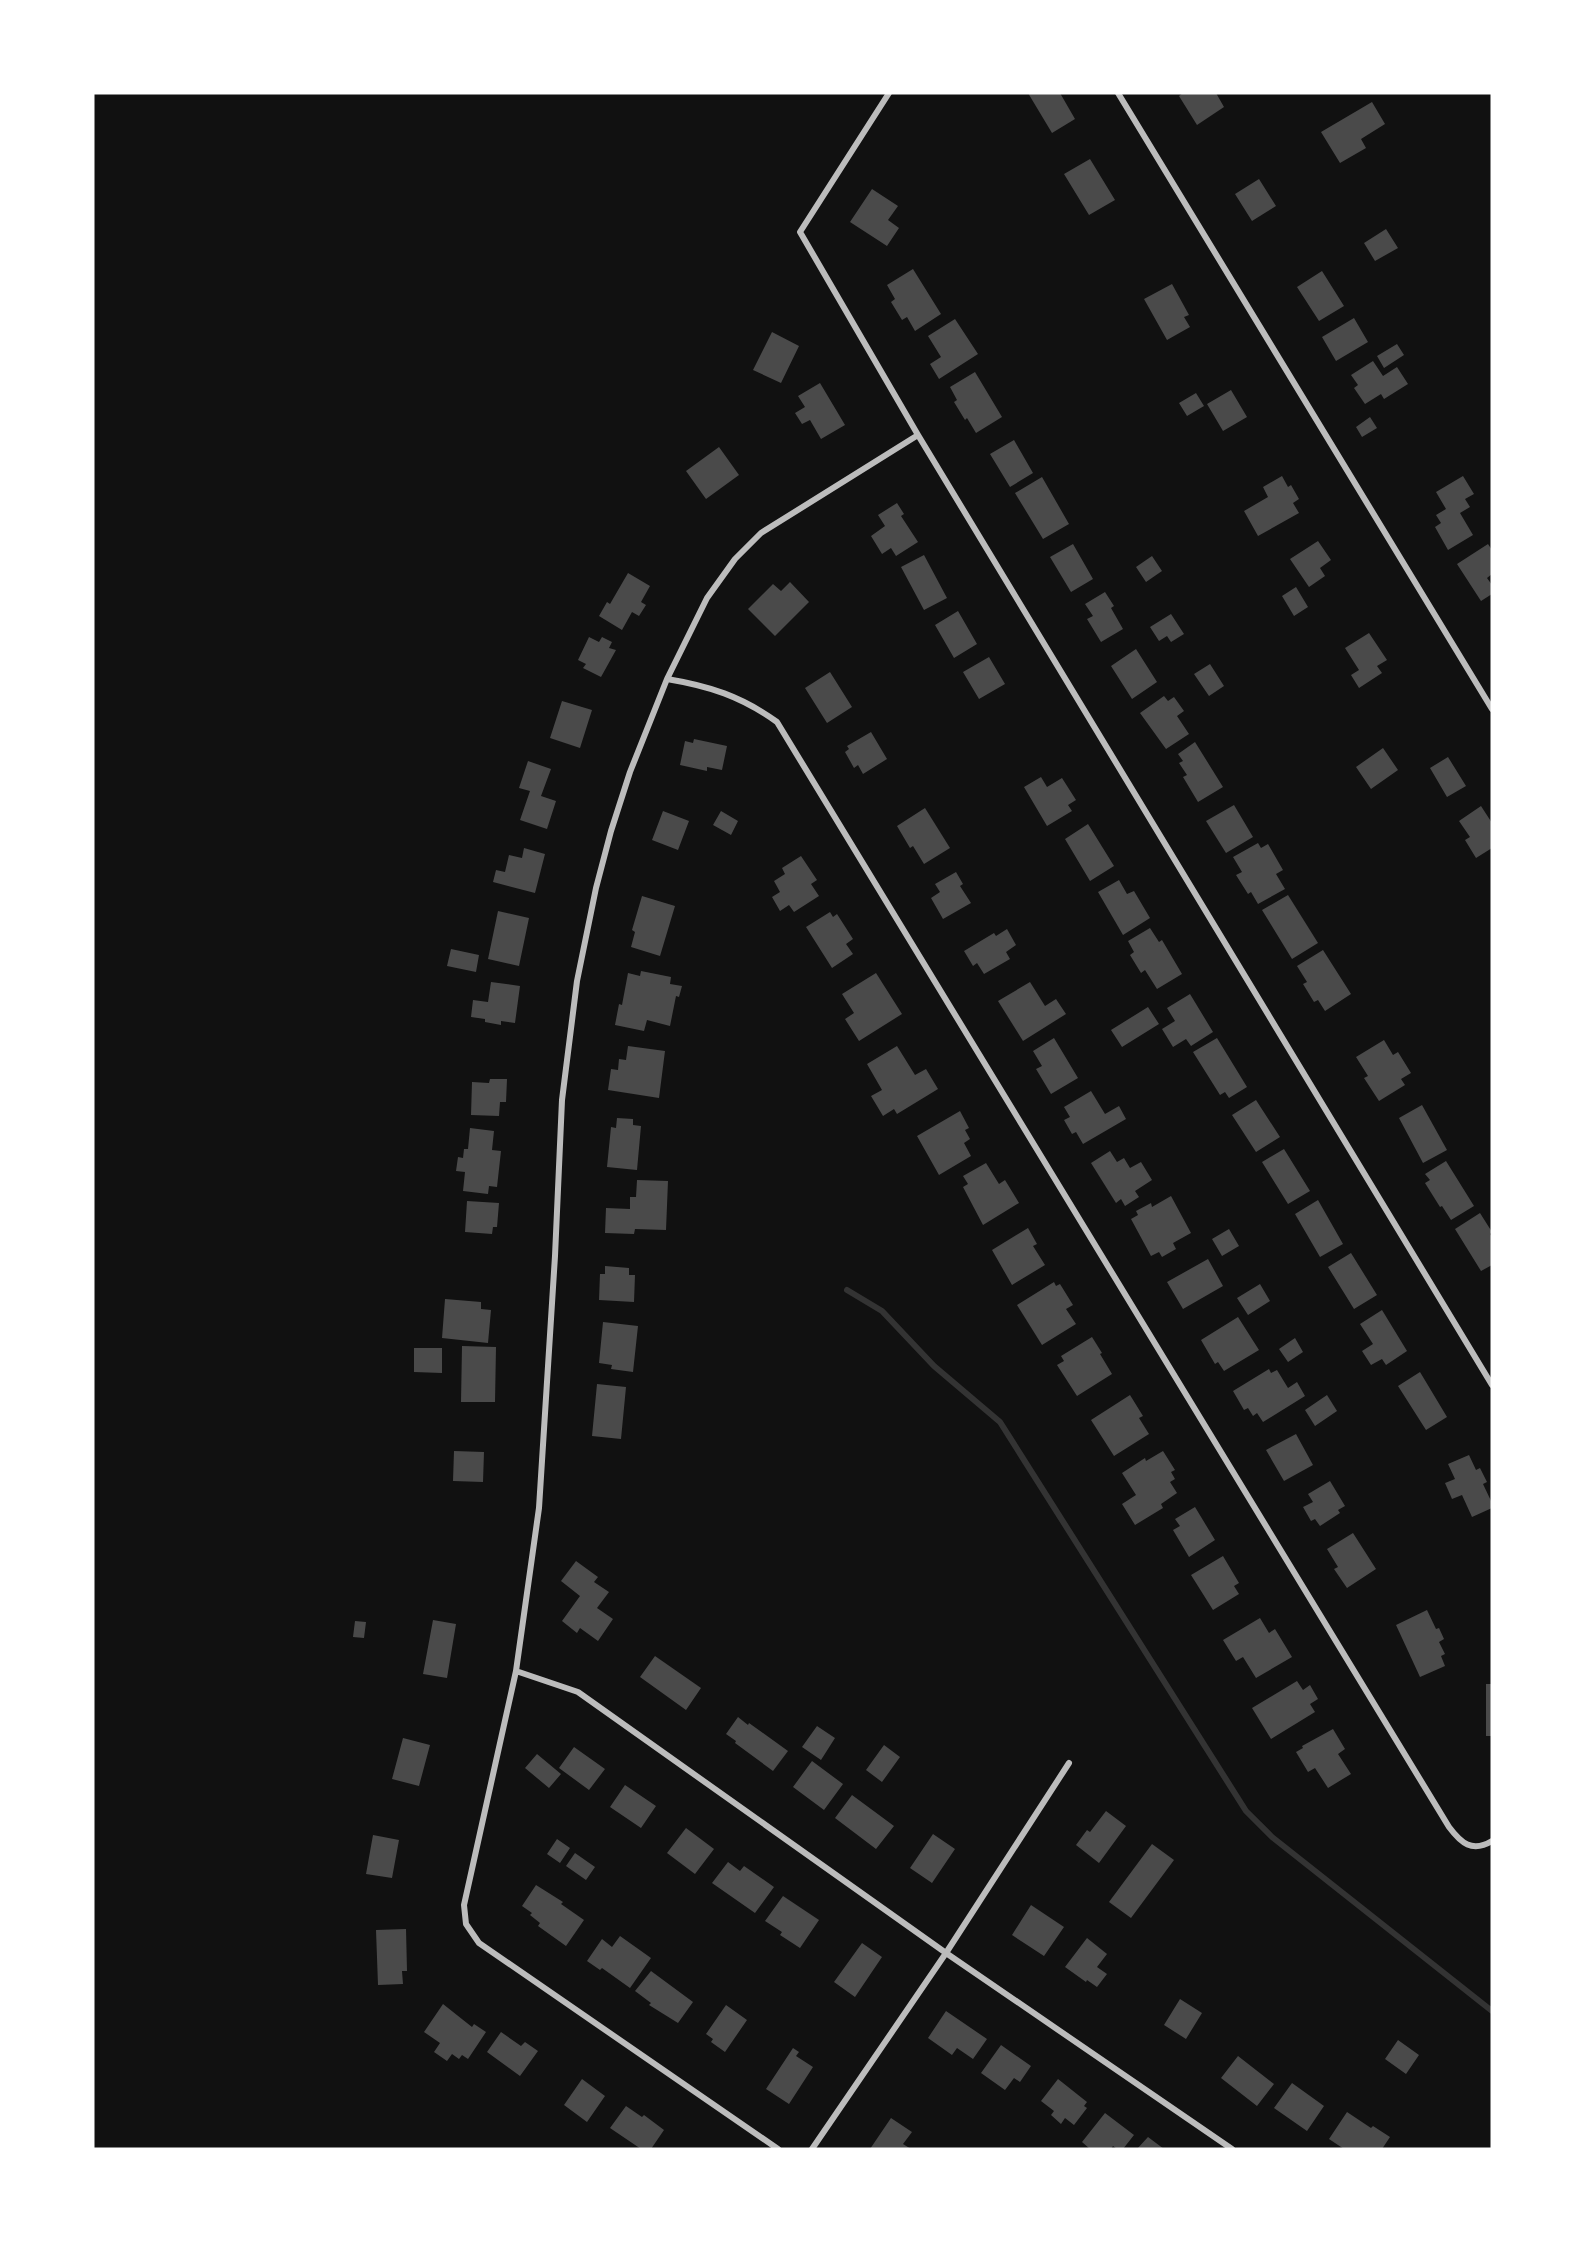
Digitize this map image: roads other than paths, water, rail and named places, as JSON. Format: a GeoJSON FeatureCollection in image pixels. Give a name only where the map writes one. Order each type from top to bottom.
{"type":"FeatureCollection","features":[{"type":"Feature","properties":{"kind":"street"},"geometry":{"type":"LineString","coordinates":[[889,93],[800,232],[918,435],[1492,1385]]}},
{"type":"Feature","properties":{"kind":"street"},"geometry":{"type":"LineString","coordinates":[[1118,93],[1492,709]]}},
{"type":"Feature","properties":{"kind":"street"},"geometry":{"type":"LineString","coordinates":[[777,2149],[479,1943],[466,1924],[464,1905],[516,1671],[539,1508],[555,1256],[560,1128],[577,981],[596,888],[611,831],[630,772],[667,679],[707,598],[735,559],[761,533],[918,435]]}},
{"type":"Feature","properties":{"kind":"street"},"geometry":{"type":"LineString","coordinates":[[667,679],[717,689],[762,711],[777,722],[1449,1827],[1460,1842],[1472,1846],[1492,1841]]}},
{"type":"Feature","properties":{"kind":"street"},"geometry":{"type":"LineString","coordinates":[[516,1671],[578,1692],[946,1953],[1232,2149]]}},
{"type":"Feature","properties":{"kind":"street"},"geometry":{"type":"LineString","coordinates":[[812,2149],[946,1953],[1069,1763]]}},
{"type":"Feature","properties":{"kind":"waterway"},"geometry":{"type":"LineString","coordinates":[[847,1290],[882,1311],[934,1366],[1000,1422],[1246,1811],[1272,1837],[1492,2011]]}}]}
